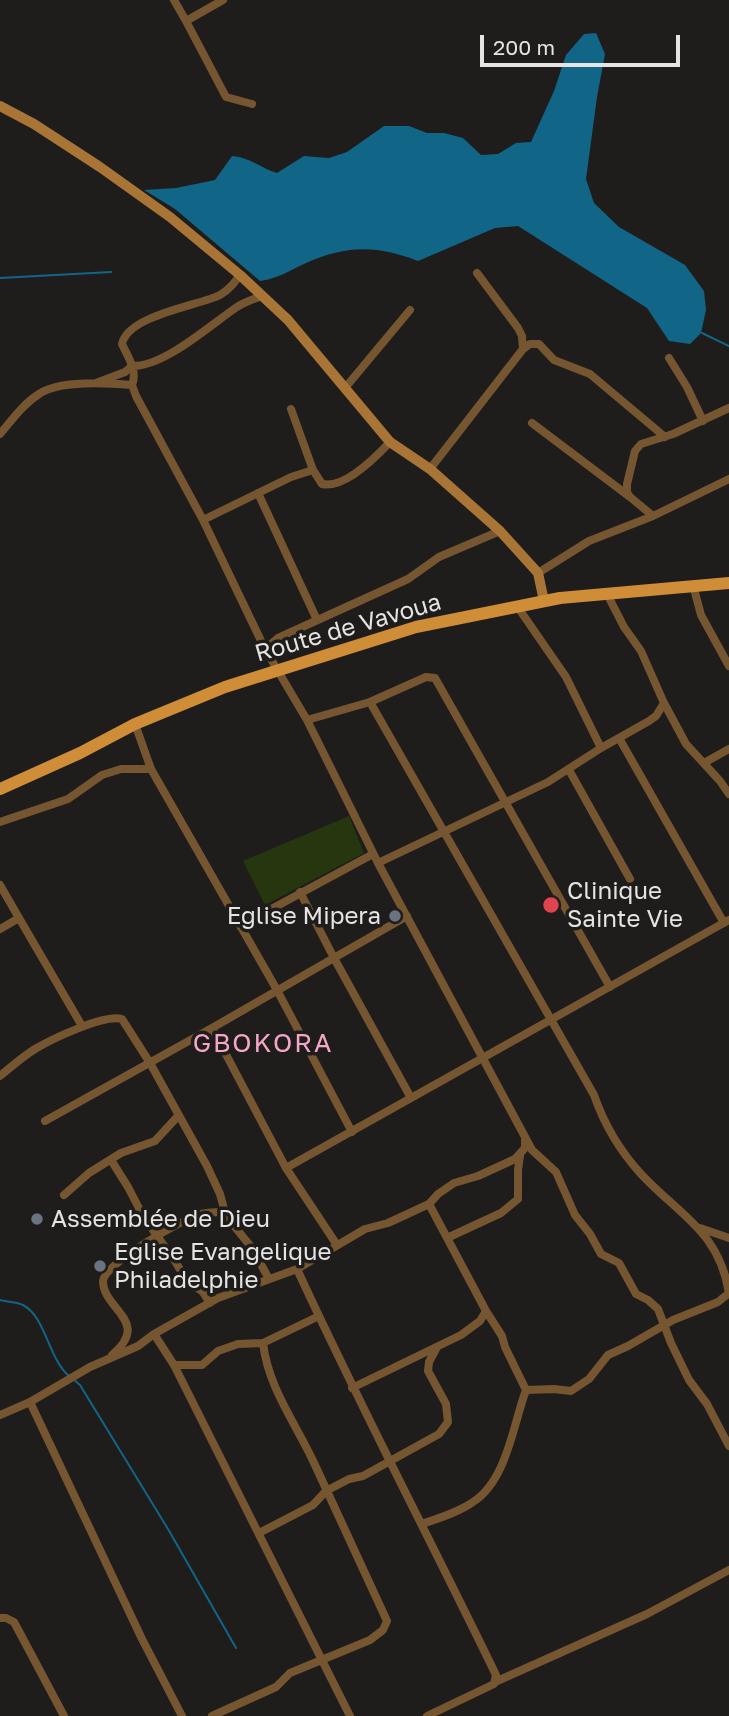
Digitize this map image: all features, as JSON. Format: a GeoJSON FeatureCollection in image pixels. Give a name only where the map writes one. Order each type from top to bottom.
{"type":"FeatureCollection","features":[{"type":"Feature","properties":{"kind":"main road","name":"Route de Vavoua"},"geometry":{"type":"LineString","coordinates":[[0,789],[135,724],[225,687],[416,626],[544,601],[729,583]]}},
{"type":"Feature","properties":{"kind":"street"},"geometry":{"type":"LineString","coordinates":[[174,0],[226,97],[252,104]]}},
{"type":"Feature","properties":{"kind":"street"},"geometry":{"type":"LineString","coordinates":[[186,21],[223,0]]}},
{"type":"Feature","properties":{"kind":"street"},"geometry":{"type":"LineString","coordinates":[[0,106],[34,124],[100,167],[170,217],[240,275],[288,320],[390,442],[430,469],[500,531],[538,573],[544,601]]}},
{"type":"Feature","properties":{"kind":"street"},"geometry":{"type":"LineString","coordinates":[[477,274],[518,328],[523,349]]}},
{"type":"Feature","properties":{"kind":"street"},"geometry":{"type":"LineString","coordinates":[[132,385],[135,378],[122,344],[125,336],[142,323],[170,309],[211,299],[223,293],[232,287],[240,275]]}},
{"type":"Feature","properties":{"kind":"street"},"geometry":{"type":"LineString","coordinates":[[0,434],[20,410],[42,392],[96,383],[125,372],[132,366],[142,366],[183,347],[239,305],[262,296]]}},
{"type":"Feature","properties":{"kind":"street"},"geometry":{"type":"LineString","coordinates":[[345,388],[410,310]]}},
{"type":"Feature","properties":{"kind":"street"},"geometry":{"type":"LineString","coordinates":[[430,469],[523,349],[530,344],[539,345],[554,360],[590,374],[664,437]]}},
{"type":"Feature","properties":{"kind":"street"},"geometry":{"type":"LineString","coordinates":[[669,358],[703,421]]}},
{"type":"Feature","properties":{"kind":"street"},"geometry":{"type":"LineString","coordinates":[[96,383],[132,385]]}},
{"type":"Feature","properties":{"kind":"street"},"geometry":{"type":"LineString","coordinates":[[132,385],[203,520],[265,649],[307,720],[373,854],[524,1135],[537,1157],[556,1172],[575,1215],[601,1254],[619,1263],[636,1294],[658,1309],[689,1380],[707,1404],[729,1446]]}},
{"type":"Feature","properties":{"kind":"street"},"geometry":{"type":"LineString","coordinates":[[630,497],[627,484],[635,451],[641,444],[664,437],[729,408]]}},
{"type":"Feature","properties":{"kind":"street"},"geometry":{"type":"LineString","coordinates":[[291,409],[313,470],[322,484],[331,485],[359,471],[390,442]]}},
{"type":"Feature","properties":{"kind":"street"},"geometry":{"type":"LineString","coordinates":[[532,423],[653,516]]}},
{"type":"Feature","properties":{"kind":"street"},"geometry":{"type":"LineString","coordinates":[[203,520],[313,470]]}},
{"type":"Feature","properties":{"kind":"street"},"geometry":{"type":"LineString","coordinates":[[538,573],[589,541],[653,516],[729,479]]}},
{"type":"Feature","properties":{"kind":"street"},"geometry":{"type":"LineString","coordinates":[[258,493],[317,620]]}},
{"type":"Feature","properties":{"kind":"street"},"geometry":{"type":"LineString","coordinates":[[265,649],[278,638],[408,579],[439,556],[500,531]]}},
{"type":"Feature","properties":{"kind":"street"},"geometry":{"type":"LineString","coordinates":[[693,585],[701,615],[729,666]]}},
{"type":"Feature","properties":{"kind":"street"},"geometry":{"type":"LineString","coordinates":[[606,593],[624,627],[641,651],[685,744],[704,762],[729,794]]}},
{"type":"Feature","properties":{"kind":"street"},"geometry":{"type":"LineString","coordinates":[[517,606],[568,680],[601,748]]}},
{"type":"Feature","properties":{"kind":"street"},"geometry":{"type":"LineString","coordinates":[[307,720],[370,702],[426,677],[435,678],[610,987]]}},
{"type":"Feature","properties":{"kind":"street"},"geometry":{"type":"LineString","coordinates":[[370,702],[594,1095],[605,1123],[641,1174],[700,1228],[709,1240],[729,1293],[719,1302],[664,1325],[608,1355],[589,1379],[571,1391],[526,1390]]}},
{"type":"Feature","properties":{"kind":"street"},"geometry":{"type":"LineString","coordinates":[[378,863],[505,804],[569,770],[656,716],[664,704]]}},
{"type":"Feature","properties":{"kind":"street"},"geometry":{"type":"LineString","coordinates":[[135,724],[151,769],[277,990],[352,1132]]}},
{"type":"Feature","properties":{"kind":"street"},"geometry":{"type":"LineString","coordinates":[[286,1168],[726,922],[619,738]]}},
{"type":"Feature","properties":{"kind":"street"},"geometry":{"type":"LineString","coordinates":[[704,762],[729,749]]}},
{"type":"Feature","properties":{"kind":"street"},"geometry":{"type":"LineString","coordinates":[[0,822],[68,799],[102,775],[121,769],[151,769]]}},
{"type":"Feature","properties":{"kind":"street"},"geometry":{"type":"LineString","coordinates":[[569,770],[630,879]]}},
{"type":"Feature","properties":{"kind":"street"},"geometry":{"type":"LineString","coordinates":[[240,926],[373,854]]}},
{"type":"Feature","properties":{"kind":"street"},"geometry":{"type":"LineString","coordinates":[[0,884],[82,1026]]}},
{"type":"Feature","properties":{"kind":"street"},"geometry":{"type":"LineString","coordinates":[[300,892],[411,1098]]}},
{"type":"Feature","properties":{"kind":"street"},"geometry":{"type":"LineString","coordinates":[[45,1121],[407,916]]}},
{"type":"Feature","properties":{"kind":"street"},"geometry":{"type":"LineString","coordinates":[[0,929],[19,918]]}},
{"type":"Feature","properties":{"kind":"street"},"geometry":{"type":"LineString","coordinates":[[0,1076],[37,1048],[82,1026],[115,1017],[122,1019],[150,1063],[207,1166],[225,1212],[235,1229],[253,1248],[270,1279]]}},
{"type":"Feature","properties":{"kind":"street"},"geometry":{"type":"LineString","coordinates":[[212,1028],[286,1168],[337,1245]]}},
{"type":"Feature","properties":{"kind":"street"},"geometry":{"type":"LineString","coordinates":[[64,1195],[89,1173],[121,1153],[155,1141],[178,1116]]}},
{"type":"Feature","properties":{"kind":"street"},"geometry":{"type":"LineString","coordinates":[[447,1238],[501,1213],[518,1199],[517,1170],[525,1148],[524,1135]]}},
{"type":"Feature","properties":{"kind":"street"},"geometry":{"type":"LineString","coordinates":[[0,1415],[138,1346],[210,1303],[297,1269],[365,1230],[388,1223],[429,1204],[454,1183],[478,1176],[520,1156]]}},
{"type":"Feature","properties":{"kind":"street"},"geometry":{"type":"LineString","coordinates":[[111,1160],[155,1235],[186,1280],[203,1292],[210,1303]]}},
{"type":"Feature","properties":{"kind":"street"},"geometry":{"type":"LineString","coordinates":[[422,1524],[472,1504],[493,1485],[504,1462],[526,1390],[502,1336],[429,1204]]}},
{"type":"Feature","properties":{"kind":"street"},"geometry":{"type":"LineString","coordinates":[[102,1362],[121,1348],[128,1331],[105,1287],[103,1280],[106,1274],[155,1235],[200,1214],[225,1212]]}},
{"type":"Feature","properties":{"kind":"street"},"geometry":{"type":"LineString","coordinates":[[700,1228],[729,1238]]}},
{"type":"Feature","properties":{"kind":"street"},"geometry":{"type":"LineString","coordinates":[[297,1269],[352,1388],[391,1461],[496,1675],[495,1682]]}},
{"type":"Feature","properties":{"kind":"street"},"geometry":{"type":"LineString","coordinates":[[352,1388],[461,1335],[480,1321],[486,1311]]}},
{"type":"Feature","properties":{"kind":"street"},"geometry":{"type":"LineString","coordinates":[[174,1365],[202,1365],[218,1351],[238,1345],[263,1343],[319,1316]]}},
{"type":"Feature","properties":{"kind":"street"},"geometry":{"type":"LineString","coordinates":[[155,1334],[174,1365],[350,1716]]}},
{"type":"Feature","properties":{"kind":"street"},"geometry":{"type":"LineString","coordinates":[[212,1716],[276,1687],[290,1673],[370,1640],[383,1630],[387,1621],[272,1382],[265,1362],[263,1343]]}},
{"type":"Feature","properties":{"kind":"street"},"geometry":{"type":"LineString","coordinates":[[259,1533],[313,1505],[326,1491],[349,1479],[363,1476],[439,1434],[448,1422],[446,1404],[428,1371],[429,1362],[437,1347]]}},
{"type":"Feature","properties":{"kind":"street"},"geometry":{"type":"LineString","coordinates":[[30,1402],[142,1639],[182,1716]]}},
{"type":"Feature","properties":{"kind":"street"},"geometry":{"type":"LineString","coordinates":[[427,1716],[495,1682],[647,1614],[729,1570]]}},
{"type":"Feature","properties":{"kind":"street"},"geometry":{"type":"LineString","coordinates":[[0,1618],[14,1622],[64,1716]]}},
{"type":"Feature","properties":{"kind":"green space"},"geometry":{"type":"Polygon","coordinates":[[[349,816],[364,853],[265,905],[243,861],[349,816]]]}},
{"type":"Feature","properties":{"kind":"water"},"geometry":{"type":"Polygon","coordinates":[[[596,33],[605,54],[586,179],[594,203],[619,227],[685,265],[704,291],[706,310],[701,333],[690,344],[669,341],[647,308],[518,226],[495,228],[418,261],[389,252],[348,250],[321,257],[279,276],[260,281],[175,209],[144,190],[176,188],[215,180],[232,156],[244,158],[277,173],[304,156],[329,158],[347,152],[384,126],[409,126],[427,133],[444,133],[463,138],[481,155],[498,154],[516,143],[531,142],[554,91],[566,55],[584,34],[596,33]]]}},
{"type":"Feature","properties":{"kind":"waterway"},"geometry":{"type":"LineString","coordinates":[[0,278],[111,272]]}},
{"type":"Feature","properties":{"kind":"waterway"},"geometry":{"type":"LineString","coordinates":[[702,333],[729,346]]}},
{"type":"Feature","properties":{"kind":"waterway"},"geometry":{"type":"LineString","coordinates":[[0,1300],[21,1304],[31,1311],[56,1359],[69,1376]]}},
{"type":"Feature","properties":{"kind":"waterway"},"geometry":{"type":"LineString","coordinates":[[73,1379],[80,1385],[168,1529],[236,1648]]}},
{"type":"Feature","properties":{"kind":"place","name":"Clinique Sainte Vie"},"geometry":{"type":"Point","coordinates":[551,905]}},
{"type":"Feature","properties":{"kind":"place","name":"Eglise Mipera"},"geometry":{"type":"Point","coordinates":[395,916]}},
{"type":"Feature","properties":{"kind":"place","name":"Assemblée de Dieu"},"geometry":{"type":"Point","coordinates":[37,1219]}},
{"type":"Feature","properties":{"kind":"place","name":"Eglise Evangelique Philadelphie"},"geometry":{"type":"Point","coordinates":[100,1266]}},
{"type":"Feature","properties":{"kind":"district","name":"GBOKORA"},"geometry":{"type":"Point","coordinates":[263,1044]}}]}
